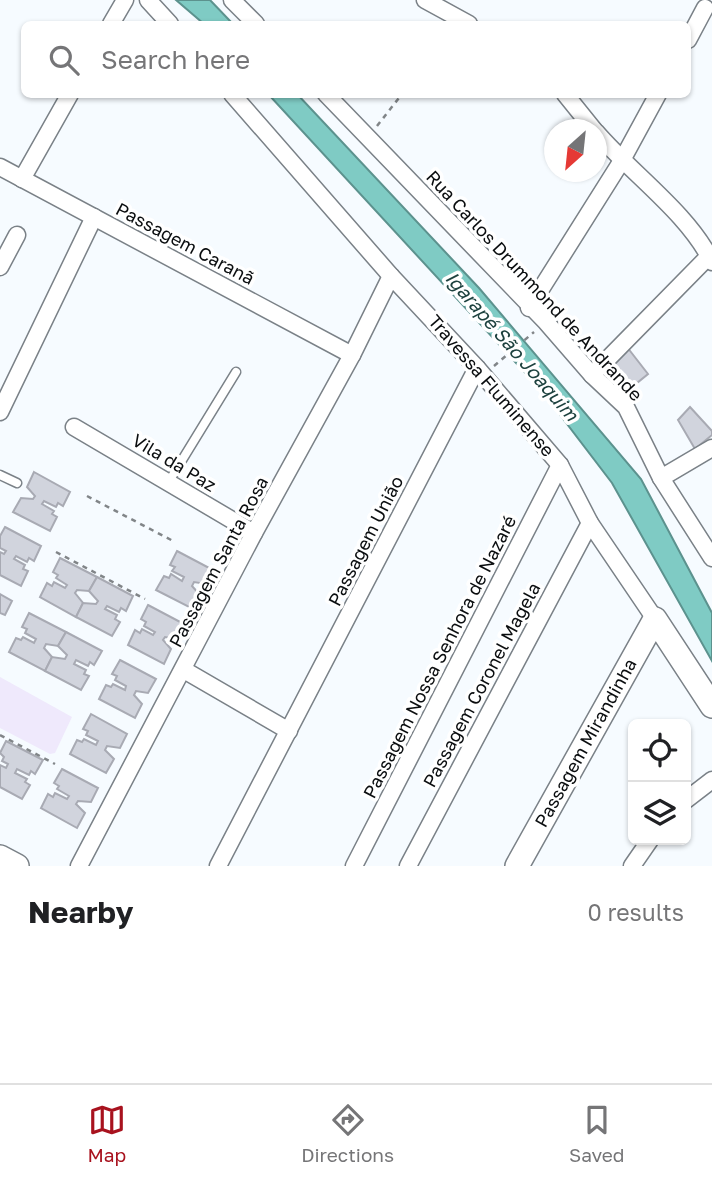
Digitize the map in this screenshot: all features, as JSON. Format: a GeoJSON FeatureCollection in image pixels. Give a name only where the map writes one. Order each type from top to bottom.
{"type":"FeatureCollection","features":[{"type":"Feature","properties":{"kind":"street"},"geometry":{"type":"LineString","coordinates":[[113,21],[125,0]]}},
{"type":"Feature","properties":{"kind":"street"},"geometry":{"type":"LineString","coordinates":[[148,0],[167,21]]}},
{"type":"Feature","properties":{"kind":"street"},"geometry":{"type":"LineString","coordinates":[[232,0],[254,21]]}},
{"type":"Feature","properties":{"kind":"street"},"geometry":{"type":"LineString","coordinates":[[425,0],[464,21]]}},
{"type":"Feature","properties":{"kind":"street"},"geometry":{"type":"LineString","coordinates":[[691,33],[703,6]]}},
{"type":"Feature","properties":{"kind":"street"},"geometry":{"type":"LineString","coordinates":[[22,179],[68,98]]}},
{"type":"Feature","properties":{"kind":"street","name":"Travessa Fluminense"},"geometry":{"type":"LineString","coordinates":[[235,98],[391,276],[480,371],[560,465],[590,523],[712,706]]}},
{"type":"Feature","properties":{"kind":"street","name":"Rua Carlos Drummond de Andrande"},"geometry":{"type":"LineString","coordinates":[[330,98],[592,375],[626,407],[661,478],[710,551]]}},
{"type":"Feature","properties":{"kind":"street"},"geometry":{"type":"LineString","coordinates":[[568,98],[586,119]]}},
{"type":"Feature","properties":{"kind":"street"},"geometry":{"type":"LineString","coordinates":[[528,308],[621,162],[656,98]]}},
{"type":"Feature","properties":{"kind":"street"},"geometry":{"type":"LineString","coordinates":[[592,375],[711,259],[691,228],[621,162],[607,145]]}},
{"type":"Feature","properties":{"kind":"street","name":"Passagem Caranã"},"geometry":{"type":"LineString","coordinates":[[0,167],[352,355]]}},
{"type":"Feature","properties":{"kind":"street"},"geometry":{"type":"LineString","coordinates":[[0,412],[94,217]]}},
{"type":"Feature","properties":{"kind":"street"},"geometry":{"type":"LineString","coordinates":[[0,267],[17,235]]}},
{"type":"Feature","properties":{"kind":"street","name":"Passagem Santa Rosa"},"geometry":{"type":"LineString","coordinates":[[79,866],[254,533],[352,355],[391,276]]}},
{"type":"Feature","properties":{"kind":"street","name":"Passagem União"},"geometry":{"type":"LineString","coordinates":[[219,866],[480,371]]}},
{"type":"Feature","properties":{"kind":"street","name":"Vila da Paz"},"geometry":{"type":"LineString","coordinates":[[74,427],[254,533]]}},
{"type":"Feature","properties":{"kind":"street"},"geometry":{"type":"LineString","coordinates":[[661,478],[712,449]]}},
{"type":"Feature","properties":{"kind":"street","name":"Passagem Nossa Senhora de Nazaré"},"geometry":{"type":"LineString","coordinates":[[354,866],[560,465]]}},
{"type":"Feature","properties":{"kind":"street","name":"Passagem Coronel Magela"},"geometry":{"type":"LineString","coordinates":[[408,866],[590,523]]}},
{"type":"Feature","properties":{"kind":"street","name":"Passagem Mirandinha"},"geometry":{"type":"LineString","coordinates":[[517,866],[654,619]]}},
{"type":"Feature","properties":{"kind":"street"},"geometry":{"type":"LineString","coordinates":[[184,670],[289,731]]}},
{"type":"Feature","properties":{"kind":"street"},"geometry":{"type":"LineString","coordinates":[[691,796],[712,780]]}},
{"type":"Feature","properties":{"kind":"street"},"geometry":{"type":"LineString","coordinates":[[632,866],[647,845]]}},
{"type":"Feature","properties":{"kind":"street"},"geometry":{"type":"LineString","coordinates":[[0,857],[17,866]]}},
{"type":"Feature","properties":{"kind":"lane"},"geometry":{"type":"LineString","coordinates":[[168,483],[236,372]]}},
{"type":"Feature","properties":{"kind":"lane"},"geometry":{"type":"LineString","coordinates":[[0,475],[17,484]]}},
{"type":"Feature","properties":{"kind":"path"},"geometry":{"type":"LineString","coordinates":[[369,137],[399,98]]}},
{"type":"Feature","properties":{"kind":"path"},"geometry":{"type":"LineString","coordinates":[[480,371],[545,323]]}},
{"type":"Feature","properties":{"kind":"path"},"geometry":{"type":"LineString","coordinates":[[87,496],[175,542]]}},
{"type":"Feature","properties":{"kind":"path"},"geometry":{"type":"LineString","coordinates":[[56,552],[145,599]]}},
{"type":"Feature","properties":{"kind":"path"},"geometry":{"type":"LineString","coordinates":[[0,735],[55,764]]}},
{"type":"Feature","properties":{"kind":"shaded area"},"geometry":{"type":"Polygon","coordinates":[[[0,677],[72,717],[55,753],[50,754],[0,728],[0,677]]]}},
{"type":"Feature","properties":{"kind":"water"},"geometry":{"type":"Polygon","coordinates":[[[176,0],[210,0],[230,21],[200,21],[176,0]]]}},
{"type":"Feature","properties":{"kind":"water","name":"Igarapé São Joaquim"},"geometry":{"type":"Polygon","coordinates":[[[272,98],[301,98],[479,288],[641,479],[712,613],[712,661],[612,483],[541,390],[272,98]]]}},
{"type":"Feature","properties":{"kind":"building"},"geometry":{"type":"Polygon","coordinates":[[[627,347],[648,374],[626,392],[609,368],[627,347]]]}},
{"type":"Feature","properties":{"kind":"building"},"geometry":{"type":"Polygon","coordinates":[[[690,407],[712,431],[712,435],[695,449],[678,420],[690,407]]]}},
{"type":"Feature","properties":{"kind":"building"},"geometry":{"type":"Polygon","coordinates":[[[34,472],[70,492],[63,506],[58,503],[56,507],[44,501],[42,504],[54,511],[52,514],[57,517],[50,531],[13,512],[21,498],[33,499],[35,496],[27,487],[34,472]]]}},
{"type":"Feature","properties":{"kind":"building"},"geometry":{"type":"Polygon","coordinates":[[[5,527],[41,546],[34,561],[29,558],[27,562],[16,556],[14,559],[25,565],[23,569],[28,571],[21,586],[0,575],[0,552],[4,554],[6,551],[0,548],[0,536],[5,527]]]}},
{"type":"Feature","properties":{"kind":"building"},"geometry":{"type":"Polygon","coordinates":[[[177,551],[213,570],[206,584],[194,582],[192,586],[200,595],[193,609],[156,590],[164,576],[169,578],[171,574],[182,581],[184,577],[172,571],[175,567],[170,565],[177,551]]]}},
{"type":"Feature","properties":{"kind":"building"},"geometry":{"type":"Polygon","coordinates":[[[60,558],[97,577],[89,591],[77,590],[75,593],[83,603],[76,617],[40,597],[47,583],[52,586],[54,582],[65,588],[67,585],[56,578],[58,575],[53,572],[60,558]]]}},
{"type":"Feature","properties":{"kind":"building"},"geometry":{"type":"Polygon","coordinates":[[[97,577],[133,596],[126,611],[121,608],[119,612],[107,606],[105,609],[117,615],[115,619],[120,622],[112,636],[76,617],[83,603],[96,604],[98,601],[89,591],[97,577]]]}},
{"type":"Feature","properties":{"kind":"building"},"geometry":{"type":"Polygon","coordinates":[[[0,594],[12,601],[5,615],[0,613],[0,594]]]}},
{"type":"Feature","properties":{"kind":"building"},"geometry":{"type":"Polygon","coordinates":[[[148,605],[184,624],[177,639],[165,637],[163,640],[171,649],[164,664],[128,645],[135,630],[140,633],[142,629],[153,635],[155,632],[144,626],[146,622],[141,619],[148,605]]]}},
{"type":"Feature","properties":{"kind":"building"},"geometry":{"type":"Polygon","coordinates":[[[29,613],[66,632],[58,646],[46,644],[44,648],[52,657],[45,671],[9,652],[16,638],[21,640],[23,637],[34,643],[36,639],[25,633],[27,629],[22,627],[29,613]]]}},
{"type":"Feature","properties":{"kind":"building"},"geometry":{"type":"Polygon","coordinates":[[[66,632],[102,651],[94,665],[90,662],[88,666],[76,660],[74,664],[86,670],[84,674],[89,676],[81,690],[45,671],[52,657],[65,659],[67,655],[58,646],[66,632]]]}},
{"type":"Feature","properties":{"kind":"building"},"geometry":{"type":"Polygon","coordinates":[[[120,660],[156,679],[148,693],[136,691],[134,695],[142,704],[135,718],[99,699],[106,685],[111,687],[113,684],[125,690],[126,686],[115,680],[117,676],[112,674],[120,660]]]}},
{"type":"Feature","properties":{"kind":"building"},"geometry":{"type":"Polygon","coordinates":[[[91,714],[127,734],[120,748],[107,746],[105,750],[114,759],[106,773],[70,754],[77,740],[82,742],[84,739],[96,745],[98,741],[86,735],[88,731],[83,729],[91,714]]]}},
{"type":"Feature","properties":{"kind":"building"},"geometry":{"type":"Polygon","coordinates":[[[6,741],[43,760],[35,774],[31,771],[29,775],[17,769],[15,773],[27,779],[25,782],[30,785],[22,799],[0,787],[0,765],[6,768],[8,764],[2,761],[4,757],[0,753],[6,741]]]}},
{"type":"Feature","properties":{"kind":"building"},"geometry":{"type":"Polygon","coordinates":[[[62,769],[98,788],[91,802],[78,801],[76,804],[85,813],[77,828],[41,808],[48,794],[53,797],[55,793],[67,799],[69,796],[57,789],[59,786],[54,783],[62,769]]]}}]}
